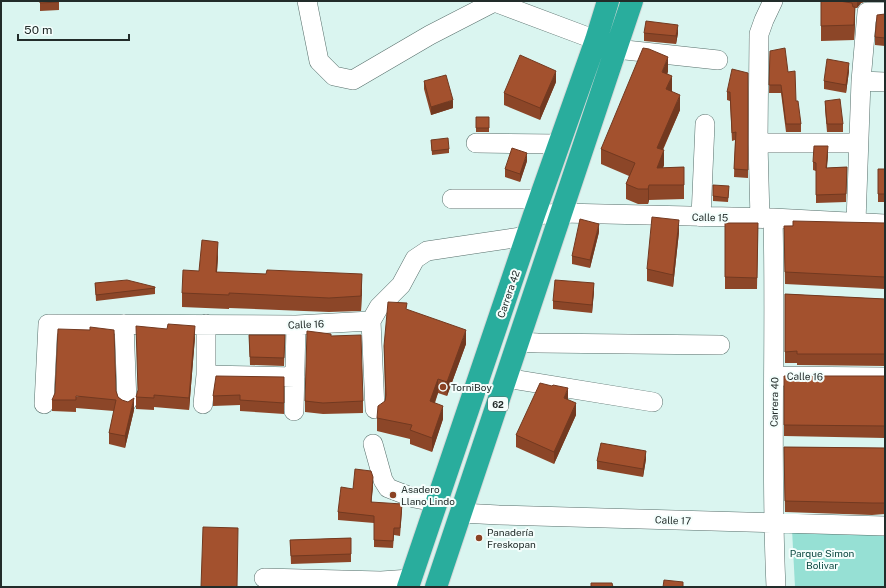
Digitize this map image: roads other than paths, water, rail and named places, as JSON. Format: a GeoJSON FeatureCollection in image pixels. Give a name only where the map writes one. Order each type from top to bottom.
{"type":"FeatureCollection","features":[{"type":"Feature","properties":{"kind":"highway","name":"Carrera 42"},"geometry":{"type":"LineString","coordinates":[[409,583],[537,207],[596,40],[608,1]]}},
{"type":"Feature","properties":{"kind":"highway","name":"62"},"geometry":{"type":"LineString","coordinates":[[436,587],[632,1]]}},
{"type":"Feature","properties":{"kind":"street"},"geometry":{"type":"LineString","coordinates":[[306,1],[319,61],[334,76],[353,80],[430,35],[493,1],[596,40]]}},
{"type":"Feature","properties":{"kind":"street","name":"Carrera 40"},"geometry":{"type":"LineString","coordinates":[[773,1],[759,34],[758,143],[767,218],[783,295],[774,376],[781,448],[773,524],[776,587]]}},
{"type":"Feature","properties":{"kind":"street"},"geometry":{"type":"LineString","coordinates":[[856,222],[860,81],[867,12],[885,12]]}},
{"type":"Feature","properties":{"kind":"street"},"geometry":{"type":"LineString","coordinates":[[616,49],[718,60]]}},
{"type":"Feature","properties":{"kind":"street"},"geometry":{"type":"LineString","coordinates":[[860,81],[885,82]]}},
{"type":"Feature","properties":{"kind":"street"},"geometry":{"type":"LineString","coordinates":[[701,217],[705,124]]}},
{"type":"Feature","properties":{"kind":"street"},"geometry":{"type":"LineString","coordinates":[[476,143],[559,144]]}},
{"type":"Feature","properties":{"kind":"street"},"geometry":{"type":"LineString","coordinates":[[758,143],[858,143]]}},
{"type":"Feature","properties":{"kind":"street","name":"Calle 15"},"geometry":{"type":"LineString","coordinates":[[452,199],[537,207],[562,214],[767,218],[885,224]]}},
{"type":"Feature","properties":{"kind":"street"},"geometry":{"type":"LineString","coordinates":[[375,409],[370,321],[379,307],[401,284],[414,260],[427,251],[528,236]]}},
{"type":"Feature","properties":{"kind":"street","name":"Calle 16"},"geometry":{"type":"LineString","coordinates":[[44,404],[48,324],[296,324],[370,321]]}},
{"type":"Feature","properties":{"kind":"street"},"geometry":{"type":"LineString","coordinates":[[124,324],[126,402]]}},
{"type":"Feature","properties":{"kind":"street"},"geometry":{"type":"LineString","coordinates":[[203,404],[206,375],[206,324]]}},
{"type":"Feature","properties":{"kind":"street"},"geometry":{"type":"LineString","coordinates":[[294,411],[296,324]]}},
{"type":"Feature","properties":{"kind":"street"},"geometry":{"type":"LineString","coordinates":[[518,342],[720,345]]}},
{"type":"Feature","properties":{"kind":"street"},"geometry":{"type":"LineString","coordinates":[[206,375],[295,377]]}},
{"type":"Feature","properties":{"kind":"street","name":"Calle 16"},"geometry":{"type":"LineString","coordinates":[[774,376],[885,377]]}},
{"type":"Feature","properties":{"kind":"street"},"geometry":{"type":"LineString","coordinates":[[506,378],[653,402]]}},
{"type":"Feature","properties":{"kind":"street"},"geometry":{"type":"LineString","coordinates":[[373,444],[382,480],[388,488],[414,498],[436,502]]}},
{"type":"Feature","properties":{"kind":"street","name":"Calle 17"},"geometry":{"type":"LineString","coordinates":[[462,513],[773,524],[885,526]]}},
{"type":"Feature","properties":{"kind":"street"},"geometry":{"type":"LineString","coordinates":[[264,578],[409,583]]}},
{"type":"Feature","properties":{"kind":"place","name":"TorniBoy"},"geometry":{"type":"Point","coordinates":[443,387]}},
{"type":"Feature","properties":{"kind":"place","name":"Asadero Llano Lindo"},"geometry":{"type":"Point","coordinates":[393,495]}},
{"type":"Feature","properties":{"kind":"place","name":"Panadería Freskopan"},"geometry":{"type":"Point","coordinates":[479,538]}},
{"type":"Feature","properties":{"kind":"park label","name":"Parque Simon Bolivar"},"geometry":{"type":"Point","coordinates":[822,558]}}]}
